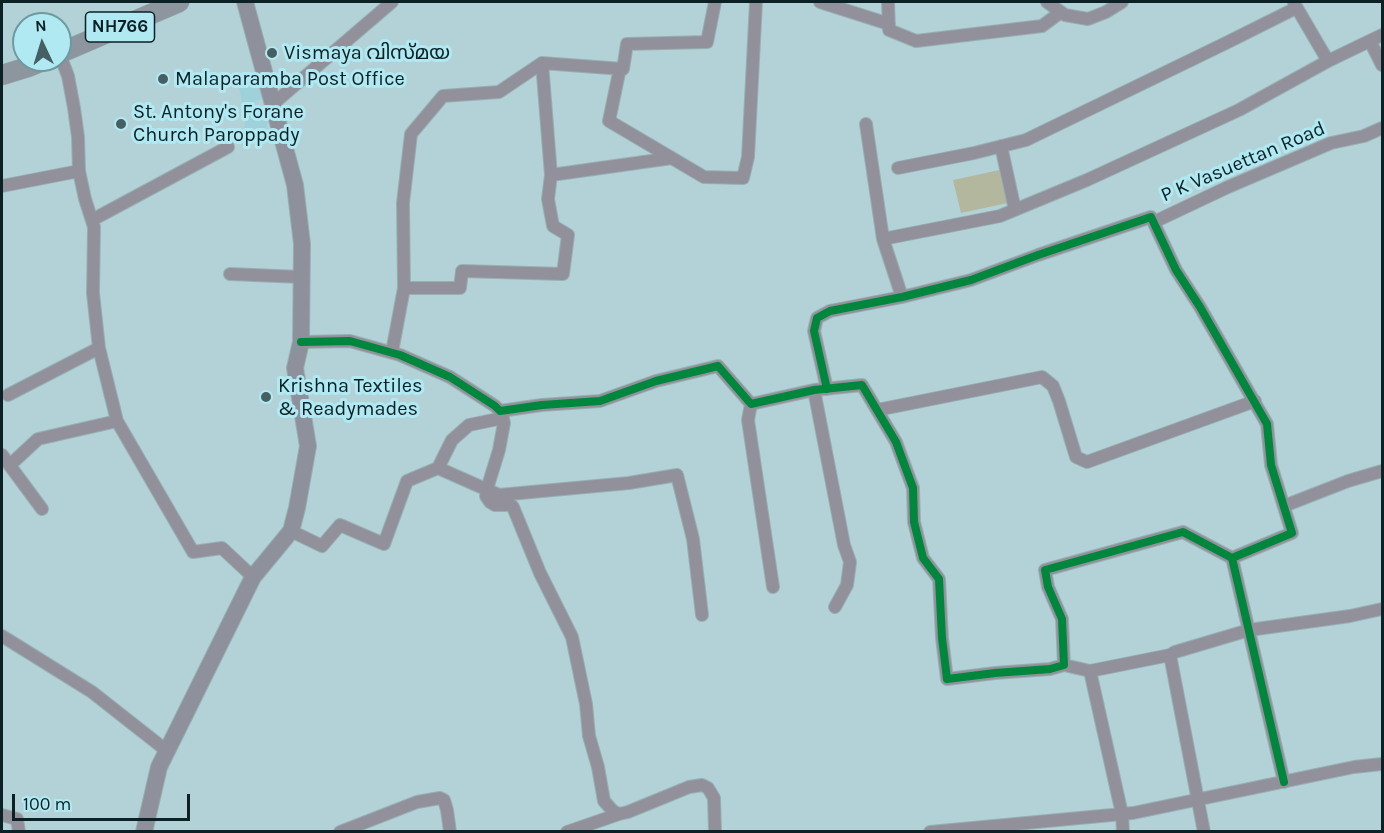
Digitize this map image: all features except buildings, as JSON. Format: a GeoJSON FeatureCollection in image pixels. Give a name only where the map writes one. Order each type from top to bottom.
{"type":"FeatureCollection","features":[{"type":"Feature","properties":{"kind":"highway","name":"NH766"},"geometry":{"type":"LineString","coordinates":[[72,49],[179,2]]}},
{"type":"Feature","properties":{"kind":"main road"},"geometry":{"type":"LineString","coordinates":[[144,831],[159,767],[253,577],[291,531],[308,446],[295,368],[301,342],[302,244],[295,185],[245,2]]}},
{"type":"Feature","properties":{"kind":"street"},"geometry":{"type":"LineString","coordinates":[[273,104],[392,2]]}},
{"type":"Feature","properties":{"kind":"street"},"geometry":{"type":"LineString","coordinates":[[392,352],[404,288],[403,203],[411,134],[443,96],[500,92],[542,63],[623,69],[627,44],[707,42],[714,2]]}},
{"type":"Feature","properties":{"kind":"street"},"geometry":{"type":"LineString","coordinates":[[620,68],[609,121],[704,177],[743,178],[747,157],[756,2]]}},
{"type":"Feature","properties":{"kind":"street"},"geometry":{"type":"LineString","coordinates":[[820,2],[889,24]]}},
{"type":"Feature","properties":{"kind":"street"},"geometry":{"type":"LineString","coordinates":[[888,2],[889,30],[916,41],[1042,26],[1061,12]]}},
{"type":"Feature","properties":{"kind":"street"},"geometry":{"type":"LineString","coordinates":[[1047,2],[1065,15],[1088,20],[1122,2]]}},
{"type":"Feature","properties":{"kind":"street"},"geometry":{"type":"LineString","coordinates":[[898,168],[1026,140],[1226,44],[1295,5],[1328,61]]}},
{"type":"Feature","properties":{"kind":"street"},"geometry":{"type":"LineString","coordinates":[[884,239],[1000,216],[1015,210],[1087,180],[1239,110],[1328,61],[1383,35]]}},
{"type":"Feature","properties":{"kind":"street"},"geometry":{"type":"LineString","coordinates":[[1370,41],[1383,65]]}},
{"type":"Feature","properties":{"kind":"street"},"geometry":{"type":"LineString","coordinates":[[404,288],[460,288],[462,271],[563,274],[568,235],[553,226],[548,199],[550,176],[542,63]]}},
{"type":"Feature","properties":{"kind":"street"},"geometry":{"type":"LineString","coordinates":[[67,72],[78,137],[79,171],[94,227],[93,293],[99,348],[117,421],[193,552],[222,548],[253,577]]}},
{"type":"Feature","properties":{"kind":"street"},"geometry":{"type":"LineString","coordinates":[[835,607],[847,585],[850,562],[844,545],[814,331],[817,318],[830,311],[902,297],[884,239],[866,124]]}},
{"type":"Feature","properties":{"kind":"street","name":"P K Vasuettan Road"},"geometry":{"type":"LineString","coordinates":[[902,297],[971,280],[1038,255],[1151,218],[1154,222],[1228,187],[1331,143],[1364,136],[1383,128]]}},
{"type":"Feature","properties":{"kind":"street"},"geometry":{"type":"LineString","coordinates":[[1001,146],[1015,210]]}},
{"type":"Feature","properties":{"kind":"street"},"geometry":{"type":"LineString","coordinates":[[92,220],[228,147]]}},
{"type":"Feature","properties":{"kind":"street"},"geometry":{"type":"LineString","coordinates":[[550,176],[672,158]]}},
{"type":"Feature","properties":{"kind":"street"},"geometry":{"type":"LineString","coordinates":[[2,186],[79,171]]}},
{"type":"Feature","properties":{"kind":"street"},"geometry":{"type":"LineString","coordinates":[[1154,222],[1176,270],[1267,424],[1271,465],[1292,533],[1232,558]]}},
{"type":"Feature","properties":{"kind":"street"},"geometry":{"type":"LineString","coordinates":[[230,274],[301,277]]}},
{"type":"Feature","properties":{"kind":"street"},"geometry":{"type":"LineString","coordinates":[[301,342],[350,341],[392,352],[450,377],[495,406],[501,414],[504,423],[486,496],[495,505],[513,507],[540,573],[572,637],[586,704],[589,736],[604,801],[613,811],[620,814]]}},
{"type":"Feature","properties":{"kind":"street"},"geometry":{"type":"LineString","coordinates":[[8,395],[99,348]]}},
{"type":"Feature","properties":{"kind":"street"},"geometry":{"type":"LineString","coordinates":[[291,531],[322,546],[340,525],[384,544],[407,481],[438,468],[452,440],[469,425],[501,414],[542,405],[600,401],[656,381],[718,366],[751,404]]}},
{"type":"Feature","properties":{"kind":"street"},"geometry":{"type":"LineString","coordinates":[[877,410],[1042,377],[1053,386],[1076,457],[1087,462],[1255,401]]}},
{"type":"Feature","properties":{"kind":"street"},"geometry":{"type":"LineString","coordinates":[[751,404],[821,390],[862,385],[896,442],[913,488],[914,522],[923,558],[939,579],[947,679],[1050,669],[1064,665],[1090,671],[1170,655],[1249,630],[1350,616],[1383,609]]}},
{"type":"Feature","properties":{"kind":"street"},"geometry":{"type":"LineString","coordinates":[[751,404],[748,420],[773,587]]}},
{"type":"Feature","properties":{"kind":"street"},"geometry":{"type":"LineString","coordinates":[[10,465],[38,439],[117,421]]}},
{"type":"Feature","properties":{"kind":"street"},"geometry":{"type":"LineString","coordinates":[[2,455],[42,509]]}},
{"type":"Feature","properties":{"kind":"street"},"geometry":{"type":"LineString","coordinates":[[438,468],[499,495],[629,483],[677,475],[693,539],[702,615]]}},
{"type":"Feature","properties":{"kind":"street"},"geometry":{"type":"LineString","coordinates":[[1284,506],[1348,481],[1383,471]]}},
{"type":"Feature","properties":{"kind":"street"},"geometry":{"type":"LineString","coordinates":[[1064,665],[1062,619],[1048,587],[1045,570],[1183,532],[1232,558],[1284,782]]}},
{"type":"Feature","properties":{"kind":"street"},"geometry":{"type":"LineString","coordinates":[[2,636],[92,692],[167,751]]}},
{"type":"Feature","properties":{"kind":"street"},"geometry":{"type":"LineString","coordinates":[[1170,655],[1204,831]]}},
{"type":"Feature","properties":{"kind":"street"},"geometry":{"type":"LineString","coordinates":[[1090,671],[1124,831]]}},
{"type":"Feature","properties":{"kind":"street"},"geometry":{"type":"LineString","coordinates":[[930,831],[1133,813],[1354,767],[1383,764]]}},
{"type":"Feature","properties":{"kind":"street"},"geometry":{"type":"LineString","coordinates":[[568,831],[628,812],[689,787],[702,785],[708,788],[714,798],[715,831]]}},
{"type":"Feature","properties":{"kind":"street"},"geometry":{"type":"LineString","coordinates":[[340,831],[417,802],[440,798],[444,800],[450,831]]}},
{"type":"Feature","properties":{"kind":"street"},"geometry":{"type":"LineString","coordinates":[[2,815],[17,819],[19,831]]}},
{"type":"Feature","properties":{"kind":"shaded area"},"geometry":{"type":"Polygon","coordinates":[[[264,82],[267,98],[255,101],[258,113],[269,115],[265,134],[244,129],[246,119],[239,88],[264,82]]]}},
{"type":"Feature","properties":{"kind":"green space"},"geometry":{"type":"Polygon","coordinates":[[[1009,168],[1017,201],[961,213],[953,180],[1009,168]]]}},
{"type":"Feature","properties":{"kind":"cycle path"},"geometry":{"type":"LineString","coordinates":[[827,389],[814,331],[817,318],[830,311],[971,280],[1151,217],[1176,270],[1200,307],[1267,424],[1271,465],[1292,533],[1232,558],[1284,782]]}},
{"type":"Feature","properties":{"kind":"cycle path"},"geometry":{"type":"LineString","coordinates":[[301,342],[350,341],[400,355],[450,377],[500,411],[600,401],[656,381],[718,366],[751,404],[814,390],[862,385],[896,442],[913,488],[914,522],[923,558],[939,579],[947,679],[1050,669],[1064,665],[1062,619],[1048,587],[1045,570],[1183,532],[1232,558]]}},
{"type":"Feature","properties":{"kind":"place","name":"Vismaya വിസ്മയ"},"geometry":{"type":"Point","coordinates":[272,53]}},
{"type":"Feature","properties":{"kind":"place","name":"Malaparamba Post Office"},"geometry":{"type":"Point","coordinates":[163,79]}},
{"type":"Feature","properties":{"kind":"place","name":"St. Antony's Forane Church Paroppady"},"geometry":{"type":"Point","coordinates":[121,124]}},
{"type":"Feature","properties":{"kind":"place","name":"Krishna Textiles & Readymades"},"geometry":{"type":"Point","coordinates":[266,397]}}]}
